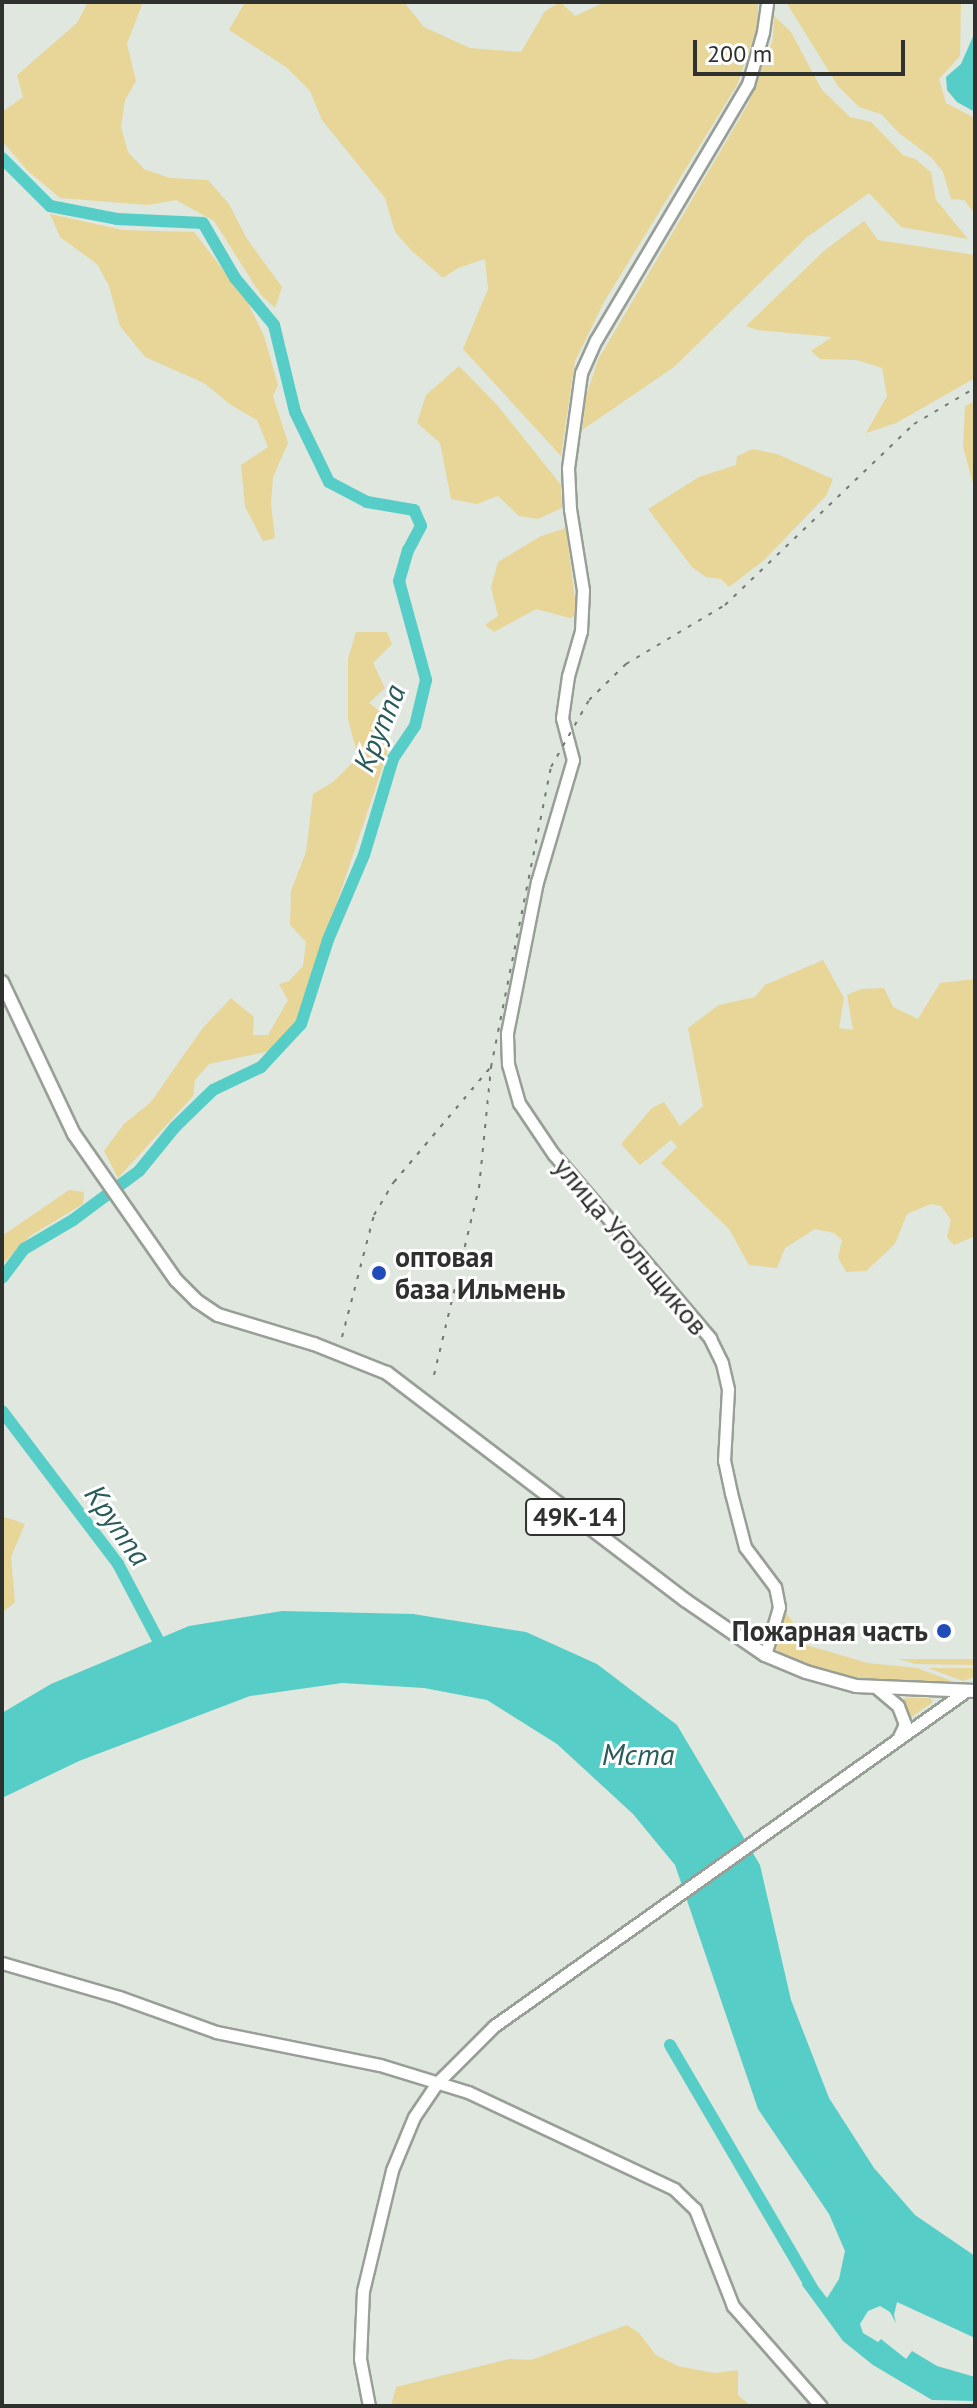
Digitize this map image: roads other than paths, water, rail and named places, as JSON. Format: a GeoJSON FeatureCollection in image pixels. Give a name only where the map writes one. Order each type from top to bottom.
{"type":"FeatureCollection","features":[{"type":"Feature","properties":{"kind":"main road","name":"49К-14"},"geometry":{"type":"LineString","coordinates":[[2,982],[66,1120],[176,1280],[197,1301],[218,1315],[314,1344],[387,1373],[685,1600],[765,1655],[806,1672],[878,1689],[972,1689]]}},
{"type":"Feature","properties":{"kind":"street","name":"улица Угольщиков"},"geometry":{"type":"LineString","coordinates":[[765,1655],[779,1607],[775,1587],[745,1547],[731,1493],[724,1461],[728,1389],[722,1363],[710,1338],[554,1155],[519,1103],[508,1064],[507,1033],[537,882],[573,760],[562,718],[568,676],[581,631],[583,590],[573,534],[568,468],[581,373],[596,340],[748,84],[763,32],[767,2]]}},
{"type":"Feature","properties":{"kind":"street"},"geometry":{"type":"LineString","coordinates":[[878,1689],[898,1706],[905,1724],[897,1740]]}},
{"type":"Feature","properties":{"kind":"street"},"geometry":{"type":"LineString","coordinates":[[369,2406],[360,2359],[363,2291],[392,2170],[414,2117],[436,2084],[494,2026],[972,1689]]}},
{"type":"Feature","properties":{"kind":"street"},"geometry":{"type":"LineString","coordinates":[[2,1963],[119,1997],[216,2032],[380,2065],[468,2092],[674,2189],[695,2209],[733,2306],[821,2406]]}},
{"type":"Feature","properties":{"kind":"water"},"geometry":{"type":"Polygon","coordinates":[[[975,32],[975,112],[957,102],[947,90],[946,77],[961,64],[975,32]]]}},
{"type":"Feature","properties":{"kind":"water","name":"Мста"},"geometry":{"type":"Polygon","coordinates":[[[282,1611],[413,1614],[526,1632],[597,1664],[677,1725],[760,1865],[791,2000],[829,2098],[874,2168],[915,2215],[975,2256],[975,2338],[897,2302],[896,2323],[890,2312],[880,2306],[868,2311],[860,2324],[863,2333],[878,2342],[881,2339],[906,2359],[912,2351],[937,2366],[975,2377],[975,2401],[932,2400],[873,2365],[843,2341],[802,2285],[806,2271],[827,2298],[839,2279],[845,2251],[829,2214],[758,2109],[675,1865],[633,1814],[557,1744],[487,1700],[424,1688],[342,1683],[250,1696],[79,1761],[2,1798],[2,1713],[51,1684],[189,1626],[282,1611]]]}},
{"type":"Feature","properties":{"kind":"waterway","name":"Круппа"},"geometry":{"type":"LineString","coordinates":[[2,158],[50,206],[117,219],[203,223],[235,278],[274,325],[295,412],[329,482],[367,502],[414,510],[421,526],[408,550],[399,581],[426,680],[415,726],[393,759],[364,855],[328,940],[301,1024],[261,1067],[213,1090],[175,1127],[139,1171],[73,1220],[24,1249],[2,1278]]}},
{"type":"Feature","properties":{"kind":"waterway","name":"Круппа"},"geometry":{"type":"LineString","coordinates":[[2,1411],[118,1564],[165,1653]]}},
{"type":"Feature","properties":{"kind":"waterway"},"geometry":{"type":"LineString","coordinates":[[670,2045],[812,2288]]}},
{"type":"Feature","properties":{"kind":"railway"},"geometry":{"type":"LineString","coordinates":[[434,1375],[479,1188],[491,1067],[551,767],[589,700],[626,664],[725,605],[914,424],[975,388]]}},
{"type":"Feature","properties":{"kind":"railway"},"geometry":{"type":"LineString","coordinates":[[342,1337],[374,1215],[394,1182],[491,1067]]}},
{"type":"Feature","properties":{"kind":"place","name":"оптовая база Ильмень"},"geometry":{"type":"Point","coordinates":[379,1273]}},
{"type":"Feature","properties":{"kind":"place","name":"Пожарная часть"},"geometry":{"type":"Point","coordinates":[944,1631]}}]}
